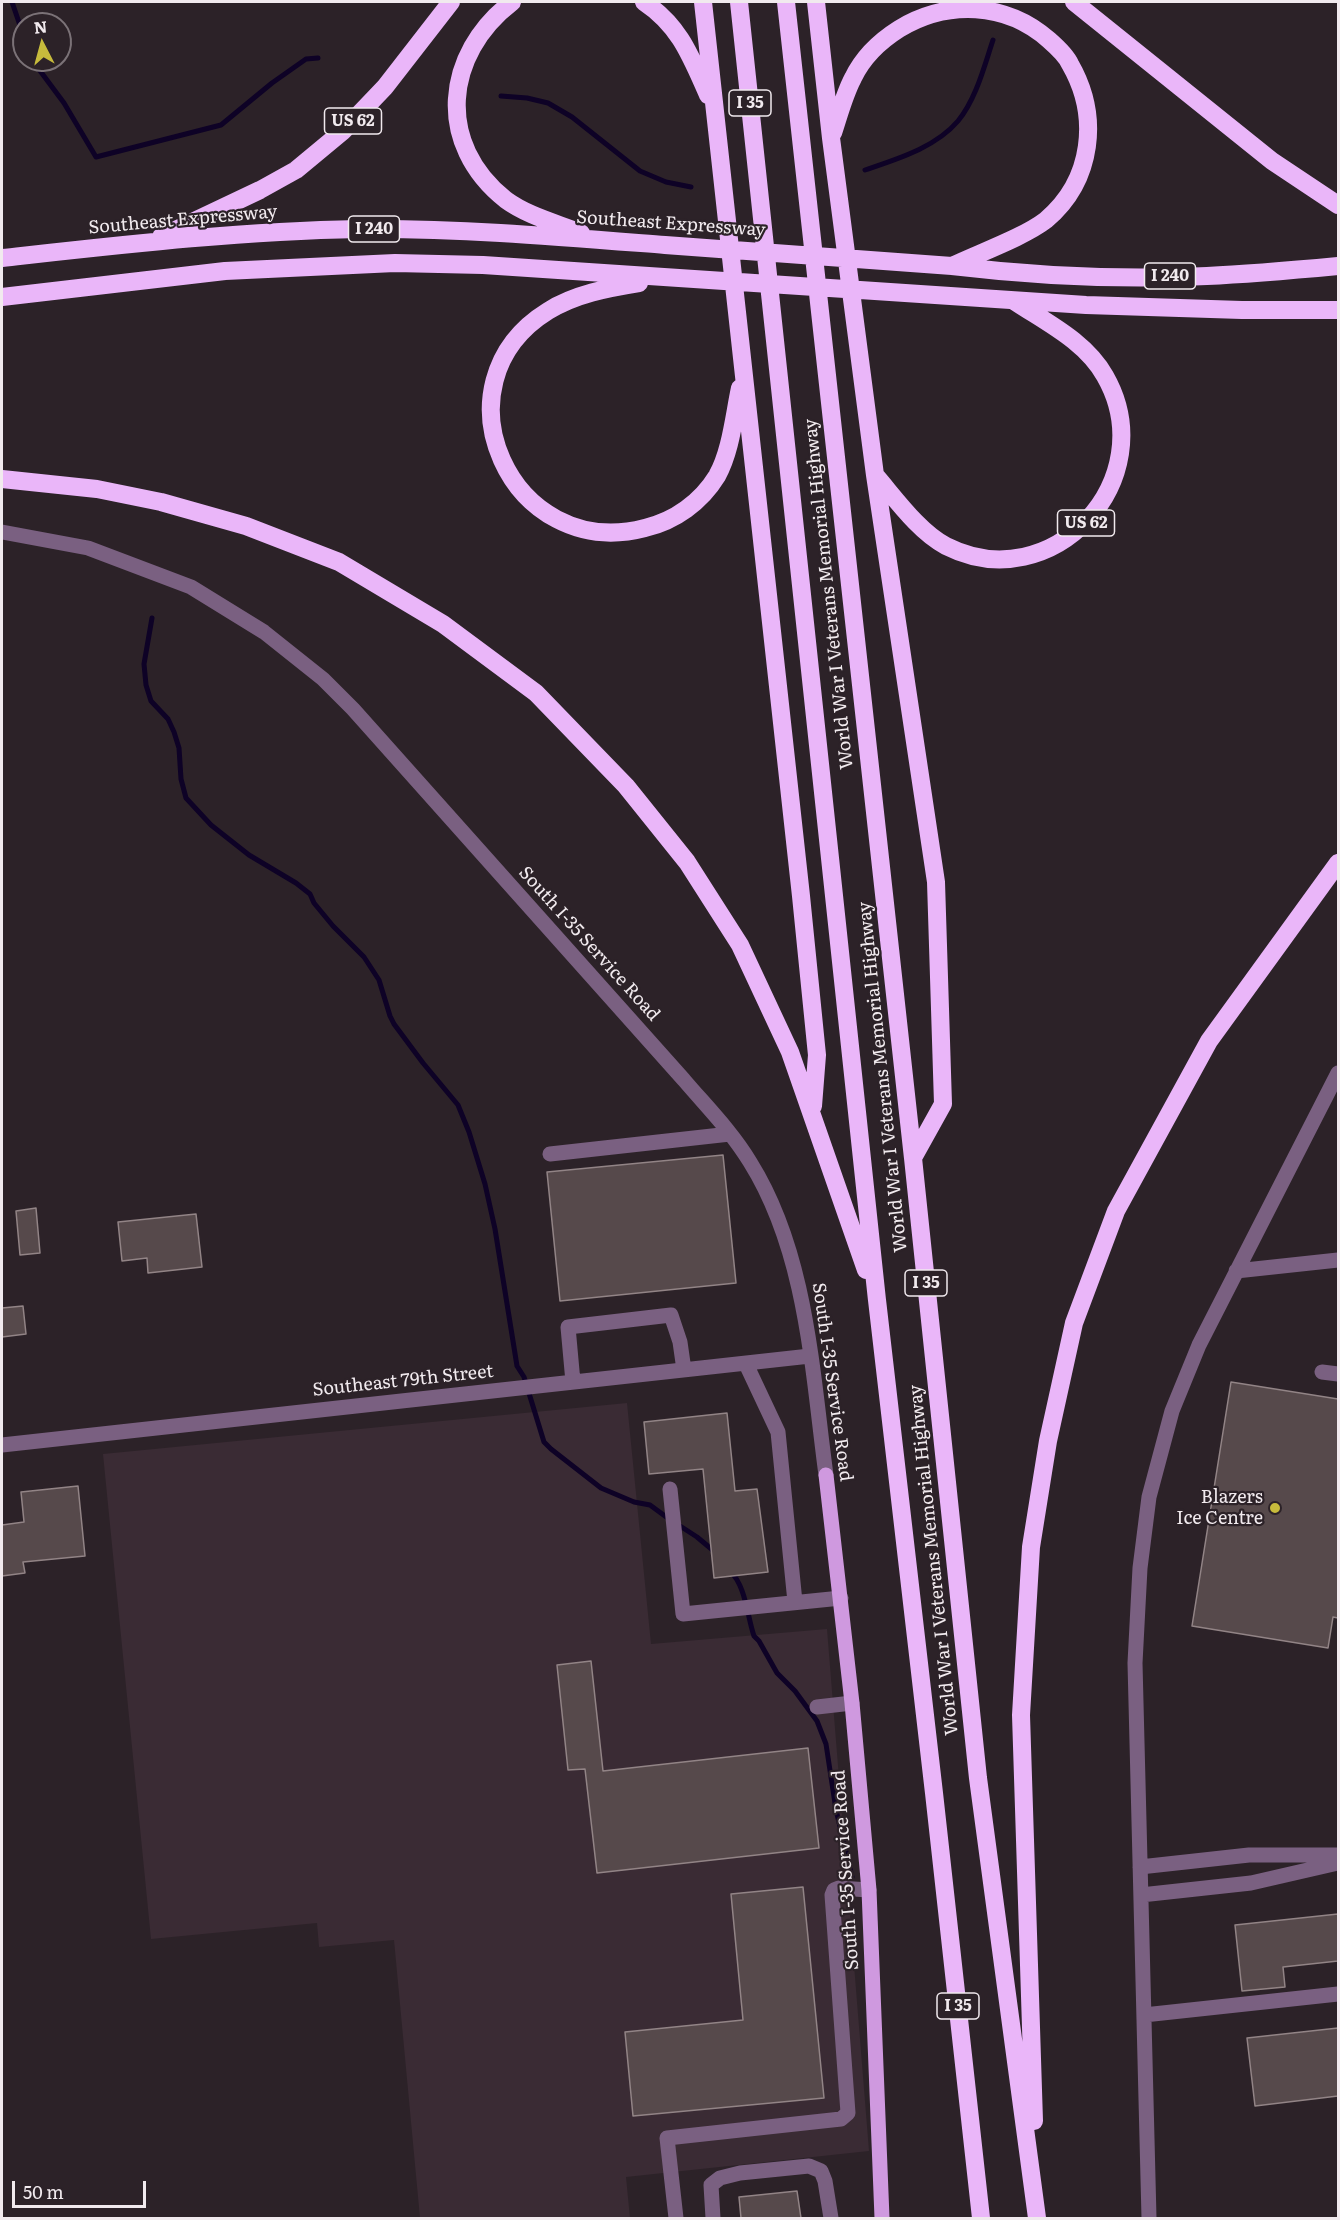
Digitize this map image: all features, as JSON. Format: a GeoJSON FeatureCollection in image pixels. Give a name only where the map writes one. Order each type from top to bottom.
{"type":"FeatureCollection","features":[{"type":"Feature","properties":{"kind":"highway","name":"US 62"},"geometry":{"type":"LineString","coordinates":[[151,242],[260,190],[296,170],[344,131],[385,87],[452,2]]}},
{"type":"Feature","properties":{"kind":"highway"},"geometry":{"type":"LineString","coordinates":[[512,2],[496,14],[482,30],[461,70],[457,94],[458,117],[463,140],[483,176],[509,202],[526,212],[597,239]]}},
{"type":"Feature","properties":{"kind":"highway"},"geometry":{"type":"LineString","coordinates":[[644,2],[670,23],[685,43],[715,110]]}},
{"type":"Feature","properties":{"kind":"highway"},"geometry":{"type":"LineString","coordinates":[[703,2],[766,560],[817,1054],[812,1115]]}},
{"type":"Feature","properties":{"kind":"highway","name":"World War I Veterans Memorial Highway"},"geometry":{"type":"LineString","coordinates":[[739,2],[877,1300],[981,2218]]}},
{"type":"Feature","properties":{"kind":"highway","name":"World War I Veterans Memorial Highway"},"geometry":{"type":"LineString","coordinates":[[786,2],[913,1158],[978,1778],[1038,2218]]}},
{"type":"Feature","properties":{"kind":"highway"},"geometry":{"type":"LineString","coordinates":[[816,2],[831,138],[875,475],[936,882],[943,1104],[913,1158]]}},
{"type":"Feature","properties":{"kind":"highway"},"geometry":{"type":"LineString","coordinates":[[1074,2],[1272,161],[1338,205]]}},
{"type":"Feature","properties":{"kind":"highway"},"geometry":{"type":"LineString","coordinates":[[831,138],[853,77],[866,58],[891,34],[907,23],[927,14],[948,8],[968,6],[988,9],[1026,23],[1057,47],[1070,62],[1086,100],[1089,143],[1084,165],[1062,203],[1045,220],[1023,233],[952,266]]}},
{"type":"Feature","properties":{"kind":"highway","name":"Southeast Expressway"},"geometry":{"type":"LineString","coordinates":[[2,258],[151,242],[359,229],[436,230],[597,239],[952,266],[1002,272],[1205,276],[1338,266]]}},
{"type":"Feature","properties":{"kind":"highway","name":"I 240"},"geometry":{"type":"LineString","coordinates":[[2,297],[225,271],[395,263],[483,265],[1013,300],[1242,310],[1338,310]]}},
{"type":"Feature","properties":{"kind":"highway"},"geometry":{"type":"LineString","coordinates":[[668,279],[604,289],[568,301],[548,310],[516,338],[498,372],[492,390],[491,411],[493,435],[499,457],[509,477],[523,495],[540,510],[557,520],[595,532],[638,530],[657,525],[676,516],[705,492],[717,475],[731,433],[743,372]]}},
{"type":"Feature","properties":{"kind":"highway","name":"US 62"},"geometry":{"type":"LineString","coordinates":[[875,475],[925,531],[945,546],[985,558],[1002,559],[1028,555],[1050,548],[1070,537],[1088,521],[1104,501],[1114,480],[1120,459],[1122,435],[1114,396],[1105,375],[1075,341],[1013,300]]}},
{"type":"Feature","properties":{"kind":"highway"},"geometry":{"type":"LineString","coordinates":[[2,479],[97,489],[161,502],[246,526],[339,562],[443,624],[536,693],[626,786],[687,862],[740,945],[790,1052],[877,1300]]}},
{"type":"Feature","properties":{"kind":"highway"},"geometry":{"type":"LineString","coordinates":[[1038,2218],[1021,1715],[1032,1547],[1048,1441],[1074,1323],[1116,1211],[1209,1041],[1338,863]]}},
{"type":"Feature","properties":{"kind":"main road","name":"South I-35 Service Road"},"geometry":{"type":"LineString","coordinates":[[826,1475],[852,1703],[869,1890],[882,2218]]}},
{"type":"Feature","properties":{"kind":"street","name":"South I-35 Service Road"},"geometry":{"type":"LineString","coordinates":[[2,532],[88,548],[191,587],[264,632],[323,679],[353,709],[730,1134],[751,1163],[786,1239],[797,1279],[826,1475]]}},
{"type":"Feature","properties":{"kind":"street"},"geometry":{"type":"LineString","coordinates":[[1149,2218],[1135,1663],[1140,1568],[1149,1497],[1172,1411],[1199,1345],[1338,1073]]}},
{"type":"Feature","properties":{"kind":"street"},"geometry":{"type":"LineString","coordinates":[[550,1154],[730,1134]]}},
{"type":"Feature","properties":{"kind":"street"},"geometry":{"type":"LineString","coordinates":[[1236,1271],[1338,1260]]}},
{"type":"Feature","properties":{"kind":"street"},"geometry":{"type":"LineString","coordinates":[[573,1382],[568,1327],[671,1315],[680,1342],[684,1371]]}},
{"type":"Feature","properties":{"kind":"street","name":"Southeast 79th Street"},"geometry":{"type":"LineString","coordinates":[[2,1445],[810,1356]]}},
{"type":"Feature","properties":{"kind":"street"},"geometry":{"type":"LineString","coordinates":[[746,1364],[778,1432],[795,1602]]}},
{"type":"Feature","properties":{"kind":"street"},"geometry":{"type":"LineString","coordinates":[[1322,1372],[1338,1374]]}},
{"type":"Feature","properties":{"kind":"street"},"geometry":{"type":"LineString","coordinates":[[670,1489],[683,1614],[841,1598]]}},
{"type":"Feature","properties":{"kind":"street"},"geometry":{"type":"LineString","coordinates":[[817,1707],[852,1703]]}},
{"type":"Feature","properties":{"kind":"street"},"geometry":{"type":"LineString","coordinates":[[1140,1867],[1249,1854],[1338,1855]]}},
{"type":"Feature","properties":{"kind":"street"},"geometry":{"type":"LineString","coordinates":[[1141,1895],[1251,1883],[1338,1863]]}},
{"type":"Feature","properties":{"kind":"street"},"geometry":{"type":"LineString","coordinates":[[676,2218],[667,2139],[841,2119],[848,2113],[832,1894],[839,1888],[869,1890]]}},
{"type":"Feature","properties":{"kind":"street"},"geometry":{"type":"LineString","coordinates":[[1144,2015],[1338,1994]]}},
{"type":"Feature","properties":{"kind":"street"},"geometry":{"type":"LineString","coordinates":[[713,2218],[711,2185],[720,2178],[809,2166],[821,2171],[825,2181],[831,2218]]}},
{"type":"Feature","properties":{"kind":"shaded area"},"geometry":{"type":"Polygon","coordinates":[[[627,1403],[651,1644],[827,1629],[869,2151],[626,2177],[630,2218],[420,2218],[394,1940],[319,1947],[317,1923],[151,1939],[103,1454],[627,1403]]]}},
{"type":"Feature","properties":{"kind":"building"},"geometry":{"type":"Polygon","coordinates":[[[723,1155],[736,1283],[560,1301],[547,1172],[723,1155]]]}},
{"type":"Feature","properties":{"kind":"building"},"geometry":{"type":"Polygon","coordinates":[[[36,1208],[40,1253],[20,1255],[16,1211],[36,1208]]]}},
{"type":"Feature","properties":{"kind":"building"},"geometry":{"type":"Polygon","coordinates":[[[196,1214],[202,1267],[148,1273],[147,1258],[122,1261],[118,1222],[196,1214]]]}},
{"type":"Feature","properties":{"kind":"building"},"geometry":{"type":"Polygon","coordinates":[[[23,1306],[26,1334],[2,1337],[2,1308],[23,1306]]]}},
{"type":"Feature","properties":{"kind":"building","name":"Blazers Ice Centre"},"geometry":{"type":"Polygon","coordinates":[[[1231,1382],[1338,1399],[1338,1618],[1333,1617],[1328,1648],[1192,1626],[1231,1382]]]}},
{"type":"Feature","properties":{"kind":"building"},"geometry":{"type":"Polygon","coordinates":[[[727,1413],[735,1491],[757,1489],[768,1572],[714,1578],[703,1469],[649,1474],[644,1422],[727,1413]]]}},
{"type":"Feature","properties":{"kind":"building"},"geometry":{"type":"Polygon","coordinates":[[[78,1486],[85,1556],[23,1562],[25,1573],[2,1576],[2,1525],[24,1522],[21,1492],[78,1486]]]}},
{"type":"Feature","properties":{"kind":"building"},"geometry":{"type":"Polygon","coordinates":[[[591,1661],[603,1771],[808,1748],[819,1848],[597,1873],[585,1769],[568,1770],[557,1665],[591,1661]]]}},
{"type":"Feature","properties":{"kind":"building"},"geometry":{"type":"Polygon","coordinates":[[[803,1887],[824,2098],[633,2116],[625,2032],[743,2020],[731,1894],[803,1887]]]}},
{"type":"Feature","properties":{"kind":"building"},"geometry":{"type":"Polygon","coordinates":[[[1338,1914],[1338,1961],[1283,1967],[1285,1987],[1242,1991],[1235,1925],[1338,1914]]]}},
{"type":"Feature","properties":{"kind":"building"},"geometry":{"type":"Polygon","coordinates":[[[1338,2028],[1338,2096],[1255,2106],[1247,2038],[1338,2028]]]}},
{"type":"Feature","properties":{"kind":"building"},"geometry":{"type":"Polygon","coordinates":[[[797,2191],[801,2218],[741,2218],[739,2197],[797,2191]]]}},
{"type":"Feature","properties":{"kind":"waterway"},"geometry":{"type":"LineString","coordinates":[[12,2],[15,12]]}},
{"type":"Feature","properties":{"kind":"waterway"},"geometry":{"type":"LineString","coordinates":[[865,170],[927,145],[958,121],[975,93],[993,40]]}},
{"type":"Feature","properties":{"kind":"waterway"},"geometry":{"type":"LineString","coordinates":[[41,72],[64,103],[96,157],[221,125],[272,83],[306,59],[318,58]]}},
{"type":"Feature","properties":{"kind":"waterway"},"geometry":{"type":"LineString","coordinates":[[501,96],[527,98],[548,103],[572,117],[640,171],[666,182],[691,187]]}},
{"type":"Feature","properties":{"kind":"waterway"},"geometry":{"type":"LineString","coordinates":[[152,618],[144,664],[146,685],[151,701],[168,719],[174,732],[179,748],[181,779],[186,798],[211,825],[249,855],[310,894],[314,903],[333,926],[364,957],[379,980],[394,1024],[458,1105],[485,1184],[495,1229],[517,1366],[524,1377],[544,1442],[601,1488],[634,1502],[650,1505],[669,1519]]}},
{"type":"Feature","properties":{"kind":"waterway"},"geometry":{"type":"LineString","coordinates":[[677,1524],[715,1552]]}},
{"type":"Feature","properties":{"kind":"waterway"},"geometry":{"type":"LineString","coordinates":[[730,1571],[743,1593],[754,1636],[777,1673],[795,1691],[817,1721],[826,1744],[836,1810],[852,1877]]}},
{"type":"Feature","properties":{"kind":"place","name":"Blazers Ice Centre"},"geometry":{"type":"Point","coordinates":[1275,1508]}}]}
